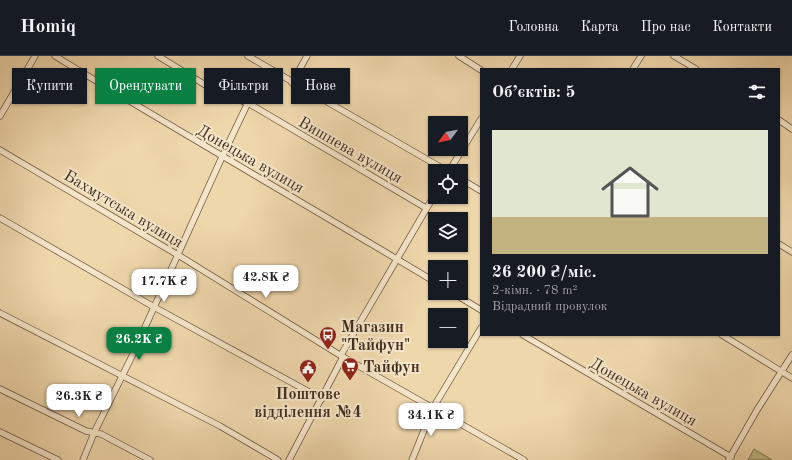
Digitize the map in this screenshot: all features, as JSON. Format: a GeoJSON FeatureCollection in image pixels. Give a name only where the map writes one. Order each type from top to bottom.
{"type":"FeatureCollection","features":[{"type":"Feature","properties":{"kind":"street"},"geometry":{"type":"LineString","coordinates":[[0,116],[35,56]]}},
{"type":"Feature","properties":{"kind":"street","name":"Донецька вулиця"},"geometry":{"type":"LineString","coordinates":[[55,56],[222,157],[428,278]]}},
{"type":"Feature","properties":{"kind":"street","name":"Вишнева вулиця"},"geometry":{"type":"LineString","coordinates":[[158,56],[204,84]]}},
{"type":"Feature","properties":{"kind":"street"},"geometry":{"type":"LineString","coordinates":[[248,56],[291,82]]}},
{"type":"Feature","properties":{"kind":"street"},"geometry":{"type":"LineString","coordinates":[[300,68],[307,56]]}},
{"type":"Feature","properties":{"kind":"street"},"geometry":{"type":"LineString","coordinates":[[458,56],[480,69]]}},
{"type":"Feature","properties":{"kind":"street"},"geometry":{"type":"LineString","coordinates":[[513,68],[520,56]]}},
{"type":"Feature","properties":{"kind":"street"},"geometry":{"type":"LineString","coordinates":[[634,68],[641,56]]}},
{"type":"Feature","properties":{"kind":"street"},"geometry":{"type":"LineString","coordinates":[[674,56],[694,68]]}},
{"type":"Feature","properties":{"kind":"street"},"geometry":{"type":"LineString","coordinates":[[83,460],[94,433],[123,375],[248,104]]}},
{"type":"Feature","properties":{"kind":"street","name":"Вишнева вулиця"},"geometry":{"type":"LineString","coordinates":[[250,104],[426,208]]}},
{"type":"Feature","properties":{"kind":"street"},"geometry":{"type":"LineString","coordinates":[[329,104],[436,164]]}},
{"type":"Feature","properties":{"kind":"street"},"geometry":{"type":"LineString","coordinates":[[452,164],[480,121]]}},
{"type":"Feature","properties":{"kind":"street"},"geometry":{"type":"LineString","coordinates":[[780,121],[792,129]]}},
{"type":"Feature","properties":{"kind":"street","name":"Бахмутська вулиця"},"geometry":{"type":"LineString","coordinates":[[0,150],[178,255],[342,356],[524,460]]}},
{"type":"Feature","properties":{"kind":"street"},"geometry":{"type":"LineString","coordinates":[[468,183],[480,190]]}},
{"type":"Feature","properties":{"kind":"street"},"geometry":{"type":"LineString","coordinates":[[289,460],[322,399],[342,356],[429,204]]}},
{"type":"Feature","properties":{"kind":"street"},"geometry":{"type":"LineString","coordinates":[[0,218],[154,307],[322,399]]}},
{"type":"Feature","properties":{"kind":"street"},"geometry":{"type":"LineString","coordinates":[[780,245],[792,252]]}},
{"type":"Feature","properties":{"kind":"street"},"geometry":{"type":"LineString","coordinates":[[464,300],[480,309]]}},
{"type":"Feature","properties":{"kind":"street"},"geometry":{"type":"LineString","coordinates":[[0,313],[220,426],[278,460]]}},
{"type":"Feature","properties":{"kind":"street"},"geometry":{"type":"LineString","coordinates":[[412,460],[434,408],[480,330]]}},
{"type":"Feature","properties":{"kind":"street","name":"Донецька вулиця"},"geometry":{"type":"LineString","coordinates":[[525,336],[730,458]]}},
{"type":"Feature","properties":{"kind":"street"},"geometry":{"type":"LineString","coordinates":[[724,336],[792,378]]}},
{"type":"Feature","properties":{"kind":"street"},"geometry":{"type":"LineString","coordinates":[[730,458],[757,410],[792,355]]}},
{"type":"Feature","properties":{"kind":"street"},"geometry":{"type":"LineString","coordinates":[[0,389],[86,432],[101,434],[150,460]]}},
{"type":"Feature","properties":{"kind":"street"},"geometry":{"type":"LineString","coordinates":[[0,432],[58,460]]}},
{"type":"Feature","properties":{"kind":"shaded area"},"geometry":{"type":"Polygon","coordinates":[[[754,449],[772,460],[748,460],[754,449]]]}},
{"type":"Feature","properties":{"kind":"place","name":"Магазин \"Тайфун\""},"geometry":{"type":"Point","coordinates":[328,350]}},
{"type":"Feature","properties":{"kind":"place","name":"Тайфун"},"geometry":{"type":"Point","coordinates":[350,381]}},
{"type":"Feature","properties":{"kind":"place","name":"Поштове відділення №4"},"geometry":{"type":"Point","coordinates":[308,383]}}]}
